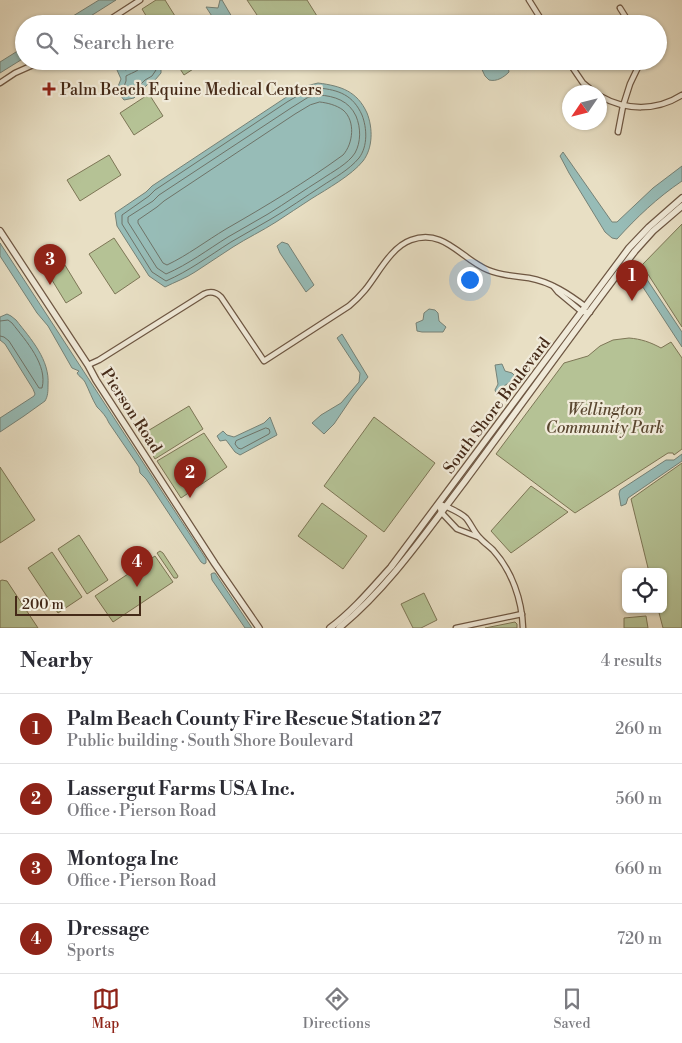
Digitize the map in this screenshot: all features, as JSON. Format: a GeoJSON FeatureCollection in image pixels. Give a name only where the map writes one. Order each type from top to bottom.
{"type":"FeatureCollection","features":[{"type":"Feature","properties":{"kind":"street"},"geometry":{"type":"LineString","coordinates":[[117,15],[140,0]]}},
{"type":"Feature","properties":{"kind":"street"},"geometry":{"type":"LineString","coordinates":[[529,0],[538,15]]}},
{"type":"Feature","properties":{"kind":"street"},"geometry":{"type":"LineString","coordinates":[[620,8],[624,15]]}},
{"type":"Feature","properties":{"kind":"street"},"geometry":{"type":"LineString","coordinates":[[0,83],[22,70]]}},
{"type":"Feature","properties":{"kind":"street"},"geometry":{"type":"LineString","coordinates":[[575,70],[586,85]]}},
{"type":"Feature","properties":{"kind":"street"},"geometry":{"type":"LineString","coordinates":[[618,132],[623,106],[630,84],[637,70]]}},
{"type":"Feature","properties":{"kind":"street"},"geometry":{"type":"LineString","coordinates":[[607,100],[623,106],[652,107],[682,95]]}},
{"type":"Feature","properties":{"kind":"street","name":"South Shore Boulevard"},"geometry":{"type":"LineString","coordinates":[[339,628],[379,591],[441,512],[630,248],[649,227],[682,198]]}},
{"type":"Feature","properties":{"kind":"street","name":"South Shore Boulevard"},"geometry":{"type":"LineString","coordinates":[[330,628],[391,567],[586,310],[653,231],[682,206]]}},
{"type":"Feature","properties":{"kind":"street","name":"Pierson Road"},"geometry":{"type":"LineString","coordinates":[[0,231],[215,564],[259,628]]}},
{"type":"Feature","properties":{"kind":"street"},"geometry":{"type":"LineString","coordinates":[[88,365],[210,292],[221,296],[264,361],[354,301],[397,248],[417,238],[430,237],[440,240],[452,246],[476,264],[501,275],[536,279],[560,288],[586,310]]}},
{"type":"Feature","properties":{"kind":"street"},"geometry":{"type":"LineString","coordinates":[[438,504],[465,518],[478,537],[493,550],[505,567],[516,590],[522,614],[523,628]]}},
{"type":"Feature","properties":{"kind":"street"},"geometry":{"type":"LineString","coordinates":[[438,504],[441,512],[457,529],[478,537]]}},
{"type":"Feature","properties":{"kind":"street"},"geometry":{"type":"LineString","coordinates":[[456,628],[522,614]]}},
{"type":"Feature","properties":{"kind":"green space"},"geometry":{"type":"Polygon","coordinates":[[[156,0],[165,0],[174,15],[146,15],[142,9],[156,0]]]}},
{"type":"Feature","properties":{"kind":"green space"},"geometry":{"type":"Polygon","coordinates":[[[247,0],[307,0],[316,15],[257,15],[247,0]]]}},
{"type":"Feature","properties":{"kind":"green space"},"geometry":{"type":"Polygon","coordinates":[[[181,70],[192,70],[184,75],[181,70]]]}},
{"type":"Feature","properties":{"kind":"green space"},"geometry":{"type":"Polygon","coordinates":[[[149,94],[163,116],[134,135],[120,113],[149,94]]]}},
{"type":"Feature","properties":{"kind":"green space"},"geometry":{"type":"Polygon","coordinates":[[[109,155],[121,175],[80,201],[67,180],[109,155]]]}},
{"type":"Feature","properties":{"kind":"green space"},"geometry":{"type":"Polygon","coordinates":[[[682,224],[682,327],[642,265],[682,224]]]}},
{"type":"Feature","properties":{"kind":"green space"},"geometry":{"type":"Polygon","coordinates":[[[114,238],[140,277],[115,294],[89,254],[114,238]]]}},
{"type":"Feature","properties":{"kind":"green space"},"geometry":{"type":"Polygon","coordinates":[[[57,252],[82,293],[66,303],[41,262],[57,252]]]}},
{"type":"Feature","properties":{"kind":"green space","name":"Wellington Community Park"},"geometry":{"type":"Polygon","coordinates":[[[629,338],[645,341],[661,348],[671,342],[682,358],[682,449],[674,455],[673,453],[668,453],[575,513],[496,454],[564,363],[588,356],[600,346],[613,340],[629,338]]]}},
{"type":"Feature","properties":{"kind":"green space"},"geometry":{"type":"Polygon","coordinates":[[[189,406],[203,429],[155,459],[141,435],[189,406]]]}},
{"type":"Feature","properties":{"kind":"green space"},"geometry":{"type":"Polygon","coordinates":[[[374,417],[435,463],[384,532],[324,486],[374,417]]]}},
{"type":"Feature","properties":{"kind":"green space"},"geometry":{"type":"Polygon","coordinates":[[[204,433],[227,467],[181,498],[157,461],[204,433]]]}},
{"type":"Feature","properties":{"kind":"green space"},"geometry":{"type":"Polygon","coordinates":[[[682,463],[682,628],[663,628],[659,613],[667,613],[667,568],[648,568],[631,499],[682,463]]]}},
{"type":"Feature","properties":{"kind":"green space"},"geometry":{"type":"Polygon","coordinates":[[[0,467],[35,520],[0,543],[0,467]]]}},
{"type":"Feature","properties":{"kind":"green space"},"geometry":{"type":"Polygon","coordinates":[[[531,486],[568,512],[511,553],[491,531],[531,486]]]}},
{"type":"Feature","properties":{"kind":"green space"},"geometry":{"type":"Polygon","coordinates":[[[322,503],[367,536],[343,569],[298,536],[322,503]]]}},
{"type":"Feature","properties":{"kind":"green space"},"geometry":{"type":"Polygon","coordinates":[[[79,535],[108,580],[87,594],[58,549],[79,535]]]}},
{"type":"Feature","properties":{"kind":"green space"},"geometry":{"type":"Polygon","coordinates":[[[160,551],[178,576],[177,578],[174,578],[157,553],[160,551]]]}},
{"type":"Feature","properties":{"kind":"green space"},"geometry":{"type":"Polygon","coordinates":[[[52,552],[82,597],[58,613],[28,568],[52,552]]]}},
{"type":"Feature","properties":{"kind":"green space"},"geometry":{"type":"Polygon","coordinates":[[[155,556],[173,582],[113,622],[95,596],[155,556]]]}},
{"type":"Feature","properties":{"kind":"green space"},"geometry":{"type":"Polygon","coordinates":[[[0,581],[7,581],[38,628],[0,628],[0,581]]]}},
{"type":"Feature","properties":{"kind":"green space"},"geometry":{"type":"Polygon","coordinates":[[[424,593],[437,620],[421,628],[413,628],[401,604],[424,593]]]}},
{"type":"Feature","properties":{"kind":"green space"},"geometry":{"type":"Polygon","coordinates":[[[646,616],[648,628],[624,628],[624,618],[646,616]]]}},
{"type":"Feature","properties":{"kind":"green space"},"geometry":{"type":"Polygon","coordinates":[[[515,622],[517,628],[485,628],[515,622]]]}},
{"type":"Feature","properties":{"kind":"water"},"geometry":{"type":"Polygon","coordinates":[[[99,0],[116,0],[92,15],[75,15],[99,0]]]}},
{"type":"Feature","properties":{"kind":"water"},"geometry":{"type":"Polygon","coordinates":[[[220,0],[222,0],[231,15],[211,15],[206,7],[218,8],[220,0]]]}},
{"type":"Feature","properties":{"kind":"water"},"geometry":{"type":"Polygon","coordinates":[[[15,53],[15,64],[0,73],[0,62],[15,53]]]}},
{"type":"Feature","properties":{"kind":"water"},"geometry":{"type":"Polygon","coordinates":[[[117,70],[161,70],[161,73],[155,80],[149,83],[134,98],[124,100],[120,95],[117,89],[121,79],[117,70]]]}},
{"type":"Feature","properties":{"kind":"water"},"geometry":{"type":"Polygon","coordinates":[[[482,70],[509,70],[509,72],[498,80],[489,80],[482,70]]]}},
{"type":"Feature","properties":{"kind":"water"},"geometry":{"type":"Polygon","coordinates":[[[318,83],[347,91],[358,99],[363,106],[369,119],[371,138],[369,150],[363,161],[339,182],[188,276],[165,287],[149,276],[117,226],[115,213],[152,186],[302,87],[318,83]]]}},
{"type":"Feature","properties":{"kind":"water"},"geometry":{"type":"Polygon","coordinates":[[[563,152],[612,222],[617,222],[653,188],[682,166],[682,181],[648,208],[617,239],[612,238],[605,232],[569,173],[560,156],[563,152]]]}},
{"type":"Feature","properties":{"kind":"water"},"geometry":{"type":"Polygon","coordinates":[[[282,242],[288,244],[314,285],[306,292],[280,253],[277,246],[282,242]]]}},
{"type":"Feature","properties":{"kind":"water"},"geometry":{"type":"Polygon","coordinates":[[[0,243],[206,559],[206,563],[201,562],[146,479],[140,473],[139,467],[105,416],[97,407],[85,382],[77,373],[79,371],[72,368],[48,326],[37,313],[0,256],[0,243]]]}},
{"type":"Feature","properties":{"kind":"water"},"geometry":{"type":"Polygon","coordinates":[[[640,269],[682,332],[682,347],[635,275],[640,269]]]}},
{"type":"Feature","properties":{"kind":"water"},"geometry":{"type":"Polygon","coordinates":[[[429,309],[435,310],[438,313],[439,321],[446,327],[443,332],[417,331],[416,323],[423,320],[424,313],[429,309]]]}},
{"type":"Feature","properties":{"kind":"water"},"geometry":{"type":"Polygon","coordinates":[[[7,314],[16,320],[43,358],[48,376],[48,391],[45,401],[0,432],[0,418],[35,394],[5,344],[0,340],[0,317],[7,314]]]}},
{"type":"Feature","properties":{"kind":"water"},"geometry":{"type":"Polygon","coordinates":[[[342,334],[368,377],[334,424],[324,434],[312,423],[341,403],[359,382],[360,373],[337,338],[342,334]]]}},
{"type":"Feature","properties":{"kind":"water"},"geometry":{"type":"Polygon","coordinates":[[[502,364],[505,371],[515,376],[513,380],[504,386],[503,394],[497,396],[495,390],[498,384],[495,365],[502,364]]]}},
{"type":"Feature","properties":{"kind":"water"},"geometry":{"type":"Polygon","coordinates":[[[270,417],[277,435],[240,455],[235,452],[226,440],[220,441],[217,436],[223,431],[227,435],[234,437],[264,423],[270,417]]]}},
{"type":"Feature","properties":{"kind":"water"},"geometry":{"type":"Polygon","coordinates":[[[682,454],[682,461],[628,498],[626,504],[621,506],[620,490],[666,460],[674,460],[682,454]]]}},
{"type":"Feature","properties":{"kind":"water"},"geometry":{"type":"Polygon","coordinates":[[[215,573],[252,628],[245,628],[212,580],[211,574],[215,573]]]}},
{"type":"Feature","properties":{"kind":"place","name":"Palm Beach Equine Medical Centers"},"geometry":{"type":"Point","coordinates":[49,89]}},
{"type":"Feature","properties":{"kind":"place","name":"Montoga Inc"},"geometry":{"type":"Point","coordinates":[50,285]}},
{"type":"Feature","properties":{"kind":"place","name":"Palm Beach County Fire Rescue Station 27"},"geometry":{"type":"Point","coordinates":[632,301]}},
{"type":"Feature","properties":{"kind":"place","name":"Lassergut Farms USA Inc."},"geometry":{"type":"Point","coordinates":[190,498]}},
{"type":"Feature","properties":{"kind":"place","name":"Dressage"},"geometry":{"type":"Point","coordinates":[137,587]}}]}
